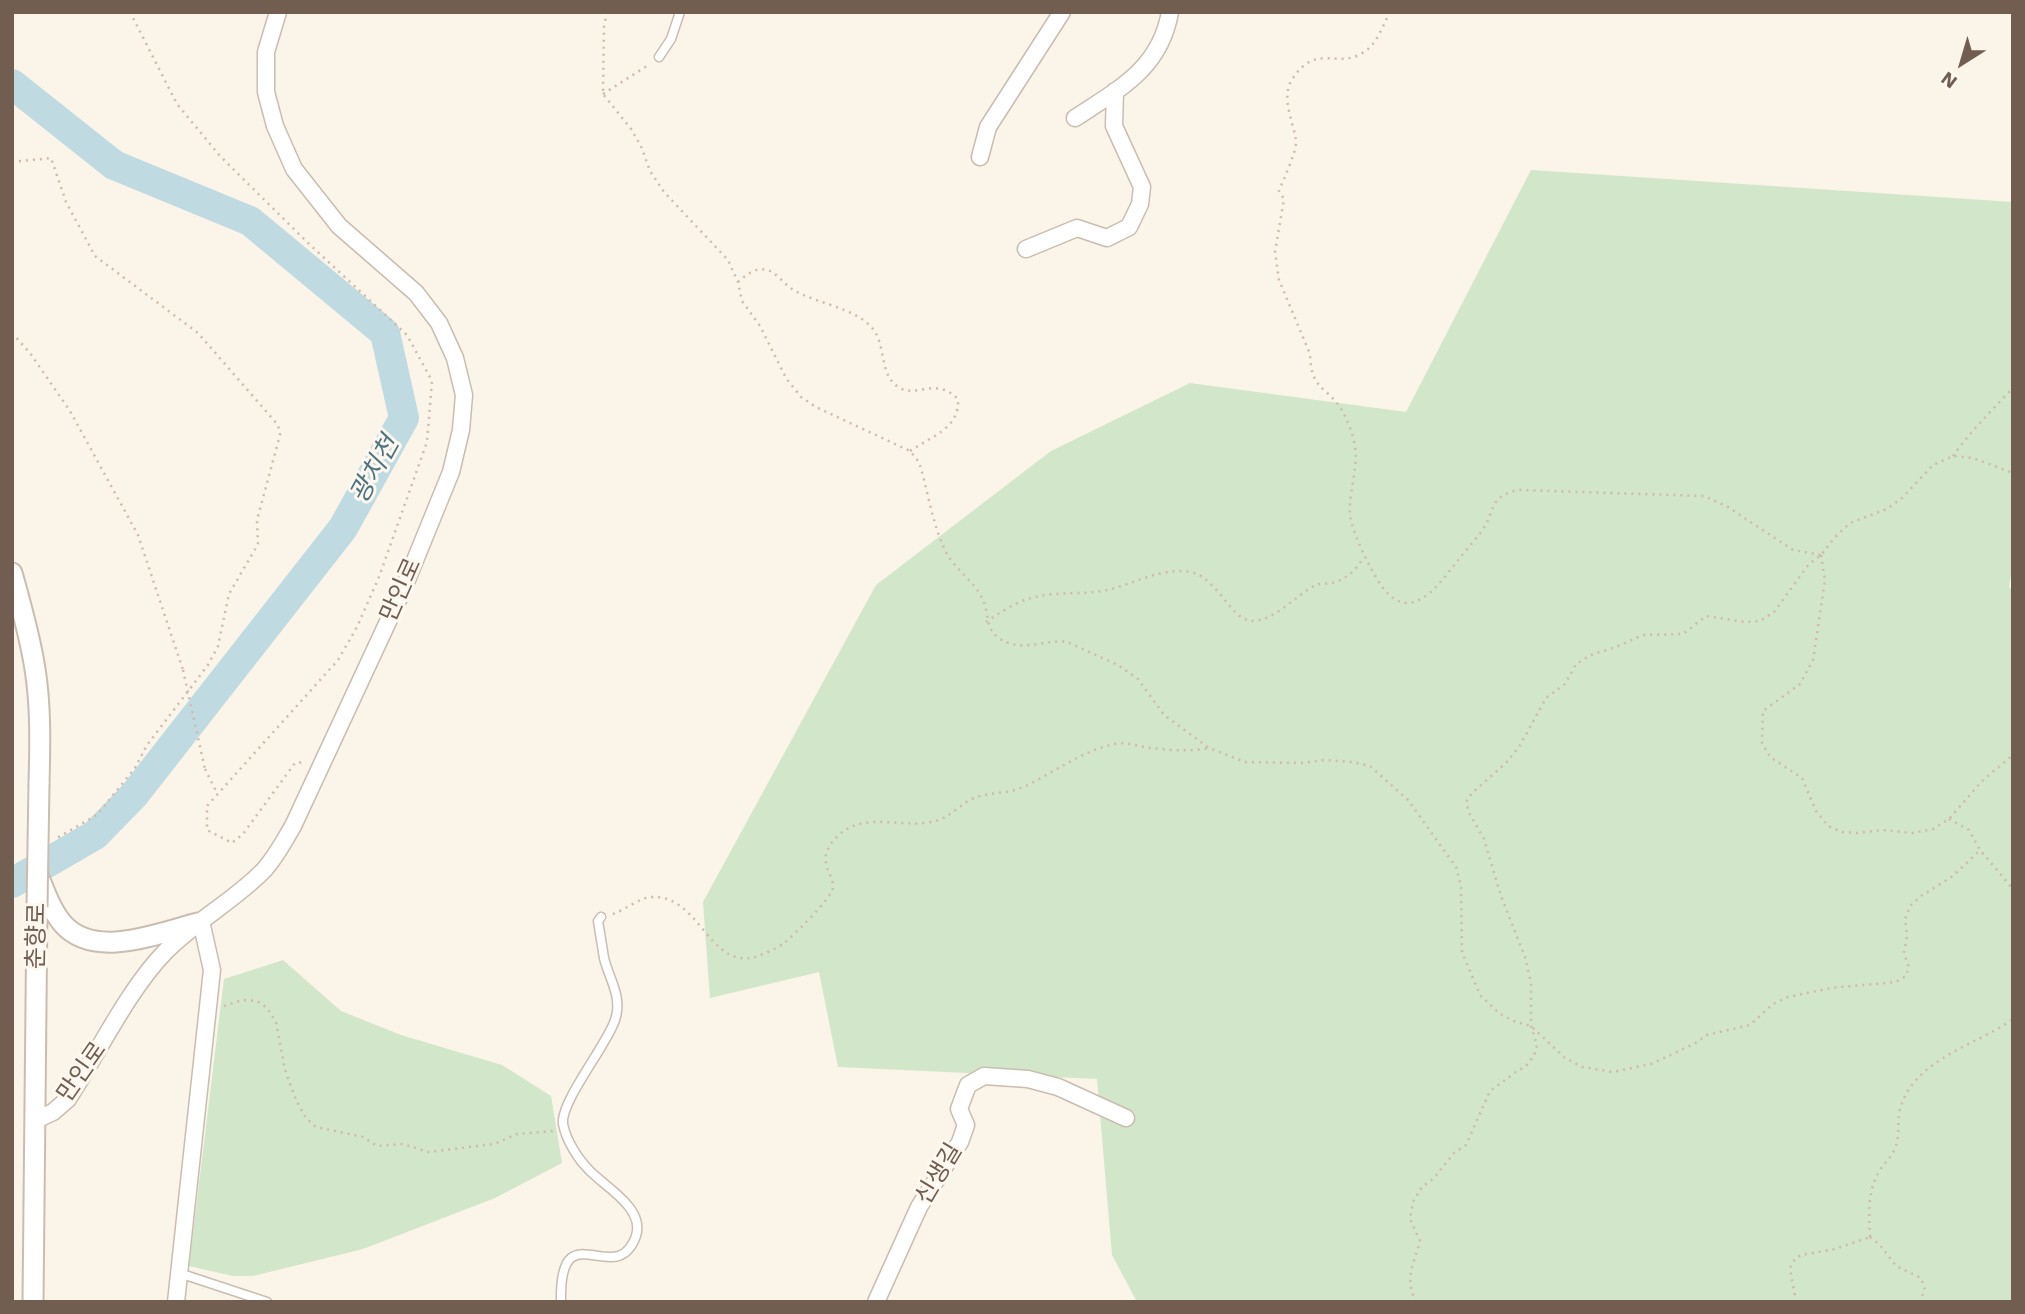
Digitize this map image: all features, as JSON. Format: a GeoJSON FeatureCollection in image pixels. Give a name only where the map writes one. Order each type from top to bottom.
{"type":"FeatureCollection","features":[{"type":"Feature","properties":{"kind":"street","name":"만인로"},"geometry":{"type":"LineString","coordinates":[[34,1121],[53,1112],[68,1099],[141,982],[163,954],[246,886],[275,856],[293,826],[405,585],[451,472],[461,430],[464,395],[455,358],[439,323],[416,293],[339,226],[294,169],[275,126],[266,92],[266,52],[278,12]]}},
{"type":"Feature","properties":{"kind":"street"},"geometry":{"type":"LineString","coordinates":[[980,157],[988,127],[1062,12]]}},
{"type":"Feature","properties":{"kind":"street"},"geometry":{"type":"LineString","coordinates":[[1075,118],[1128,83],[1153,58],[1167,27],[1170,12]]}},
{"type":"Feature","properties":{"kind":"street"},"geometry":{"type":"LineString","coordinates":[[1026,249],[1077,228],[1107,238],[1129,227],[1140,204],[1142,187],[1114,126],[1115,92]]}},
{"type":"Feature","properties":{"kind":"street","name":"춘향로"},"geometry":{"type":"LineString","coordinates":[[12,573],[27,624],[35,671],[40,747],[33,1302]]}},
{"type":"Feature","properties":{"kind":"street"},"geometry":{"type":"LineString","coordinates":[[38,875],[54,912],[72,933],[84,940],[120,942],[199,922],[212,970],[176,1302]]}},
{"type":"Feature","properties":{"kind":"street","name":"신생길"},"geometry":{"type":"LineString","coordinates":[[876,1302],[919,1207],[960,1142],[966,1125],[958,1109],[968,1085],[984,1076],[1028,1079],[1058,1087],[1126,1118]]}},
{"type":"Feature","properties":{"kind":"lane"},"geometry":{"type":"LineString","coordinates":[[659,57],[671,38],[680,12]]}},
{"type":"Feature","properties":{"kind":"lane"},"geometry":{"type":"LineString","coordinates":[[561,1302],[563,1267],[570,1257],[577,1254],[615,1257],[628,1249],[635,1238],[638,1225],[622,1199],[588,1170],[577,1156],[564,1128],[564,1113],[615,1020],[618,1004],[605,960],[598,921],[601,917]]}},
{"type":"Feature","properties":{"kind":"lane"},"geometry":{"type":"LineString","coordinates":[[179,1273],[267,1302]]}},
{"type":"Feature","properties":{"kind":"path"},"geometry":{"type":"LineString","coordinates":[[130,12],[177,104],[220,156],[306,242],[407,335],[432,381],[427,442],[379,577],[357,627],[338,660],[207,806],[207,830],[232,843],[243,834],[295,763],[323,760]]}},
{"type":"Feature","properties":{"kind":"path"},"geometry":{"type":"LineString","coordinates":[[607,12],[604,27],[603,94],[631,129],[641,146],[650,171],[664,192],[728,260],[738,282],[742,301],[760,326],[786,378],[801,397],[816,407],[911,451],[919,462],[945,550],[959,572],[981,596],[986,608],[986,622],[1000,639],[1025,646],[1051,641],[1067,642],[1118,665],[1138,679],[1164,715],[1209,748],[1245,762],[1303,763],[1324,760],[1370,766],[1416,810],[1455,867],[1461,886],[1462,952],[1480,995],[1500,1014],[1531,1026],[1564,1057],[1582,1067],[1613,1072],[1651,1064],[1707,1035],[1749,1025],[1773,1004],[1788,997],[1831,988],[1896,982],[1906,976],[1909,967],[1905,953],[1905,919],[1910,905],[1953,876],[1980,850]]}},
{"type":"Feature","properties":{"kind":"path"},"geometry":{"type":"LineString","coordinates":[[1390,12],[1376,40],[1366,51],[1355,57],[1327,57],[1308,61],[1291,80],[1289,115],[1296,142],[1279,191],[1284,199],[1275,251],[1279,280],[1310,354],[1310,366],[1317,384],[1338,405],[1349,425],[1355,448],[1356,467],[1350,517],[1364,557],[1385,592],[1396,602],[1404,604],[1422,599],[1437,587],[1476,540],[1497,501],[1506,493],[1519,490],[1704,496],[1728,507],[1793,551],[1821,555]]}},
{"type":"Feature","properties":{"kind":"path"},"geometry":{"type":"LineString","coordinates":[[603,94],[643,71],[659,57]]}},
{"type":"Feature","properties":{"kind":"path"},"geometry":{"type":"LineString","coordinates":[[12,162],[51,158],[66,202],[95,256],[198,333],[278,425],[280,435],[257,520],[258,544],[229,594],[218,646],[213,656],[146,745],[135,768],[97,815],[58,838]]}},
{"type":"Feature","properties":{"kind":"path"},"geometry":{"type":"LineString","coordinates":[[738,282],[750,273],[768,270],[792,289],[860,319],[872,328],[878,337],[889,376],[898,387],[908,391],[935,388],[950,391],[958,399],[959,413],[951,424],[911,451]]}},
{"type":"Feature","properties":{"kind":"path"},"geometry":{"type":"LineString","coordinates":[[12,332],[70,411],[138,535],[183,670],[205,769],[217,793]]}},
{"type":"Feature","properties":{"kind":"path"},"geometry":{"type":"LineString","coordinates":[[1952,456],[1966,437],[2013,388]]}},
{"type":"Feature","properties":{"kind":"path"},"geometry":{"type":"LineString","coordinates":[[1416,1302],[1409,1272],[1420,1241],[1410,1219],[1413,1202],[1422,1188],[1434,1178],[1454,1153],[1466,1144],[1490,1091],[1527,1066],[1537,1045],[1531,1026],[1531,983],[1525,957],[1501,896],[1484,839],[1468,811],[1467,800],[1472,793],[1506,763],[1519,747],[1546,698],[1565,684],[1576,664],[1591,655],[1643,635],[1683,634],[1706,616],[1730,621],[1760,621],[1774,612],[1809,564],[1821,555],[1850,523],[1887,509],[1902,498],[1933,464],[1952,456],[1973,458],[2013,473]]}},
{"type":"Feature","properties":{"kind":"path"},"geometry":{"type":"LineString","coordinates":[[1821,555],[1825,580],[1813,660],[1800,684],[1763,711],[1762,743],[1770,757],[1802,778],[1816,811],[1828,826],[1857,834],[1882,830],[1913,834],[1933,829],[1949,819],[1982,781],[2013,755]]}},
{"type":"Feature","properties":{"kind":"path"},"geometry":{"type":"LineString","coordinates":[[986,622],[1027,599],[1053,594],[1102,591],[1146,576],[1179,571],[1194,572],[1220,593],[1242,618],[1253,620],[1279,611],[1316,585],[1334,583],[1355,572],[1364,557]]}},
{"type":"Feature","properties":{"kind":"path"},"geometry":{"type":"LineString","coordinates":[[601,917],[626,910],[647,898],[666,899],[689,910],[708,936],[729,954],[742,958],[756,957],[781,945],[827,901],[833,890],[825,861],[828,847],[850,827],[867,823],[924,824],[942,819],[972,799],[1011,793],[1079,757],[1116,743],[1149,748],[1209,748]]}},
{"type":"Feature","properties":{"kind":"path"},"geometry":{"type":"LineString","coordinates":[[1949,819],[1969,830],[1980,850],[2013,889]]}},
{"type":"Feature","properties":{"kind":"path"},"geometry":{"type":"LineString","coordinates":[[208,1008],[242,1000],[257,1001],[267,1008],[276,1022],[285,1070],[296,1100],[306,1118],[316,1127],[363,1137],[377,1146],[403,1144],[428,1152],[494,1144],[517,1134],[551,1132],[564,1128]]}},
{"type":"Feature","properties":{"kind":"path"},"geometry":{"type":"LineString","coordinates":[[1919,1302],[1925,1290],[1922,1278],[1896,1266],[1880,1245],[1870,1237],[1869,1197],[1882,1166],[1892,1156],[1899,1139],[1901,1106],[1916,1079],[1940,1060],[1998,1030],[2013,1019]]}},
{"type":"Feature","properties":{"kind":"path"},"geometry":{"type":"LineString","coordinates":[[1796,1302],[1790,1268],[1795,1259],[1801,1255],[1835,1249],[1870,1237]]}},
{"type":"Feature","properties":{"kind":"green space"},"geometry":{"type":"Polygon","coordinates":[[[1531,170],[2013,202],[2013,562],[2009,587],[2013,591],[2013,1302],[1137,1302],[1112,1255],[1097,1079],[838,1067],[819,972],[710,998],[703,902],[876,585],[1051,451],[1190,383],[1406,412],[1531,170]]]}},
{"type":"Feature","properties":{"kind":"green space"},"geometry":{"type":"Polygon","coordinates":[[[283,960],[341,1011],[401,1035],[502,1065],[551,1096],[562,1163],[495,1198],[363,1249],[253,1276],[233,1276],[189,1266],[224,979],[283,960]]]}},
{"type":"Feature","properties":{"kind":"waterway","name":"광치천"},"geometry":{"type":"LineString","coordinates":[[12,84],[114,165],[250,221],[385,333],[404,418],[343,528],[134,795],[95,835],[12,883]]}}]}
